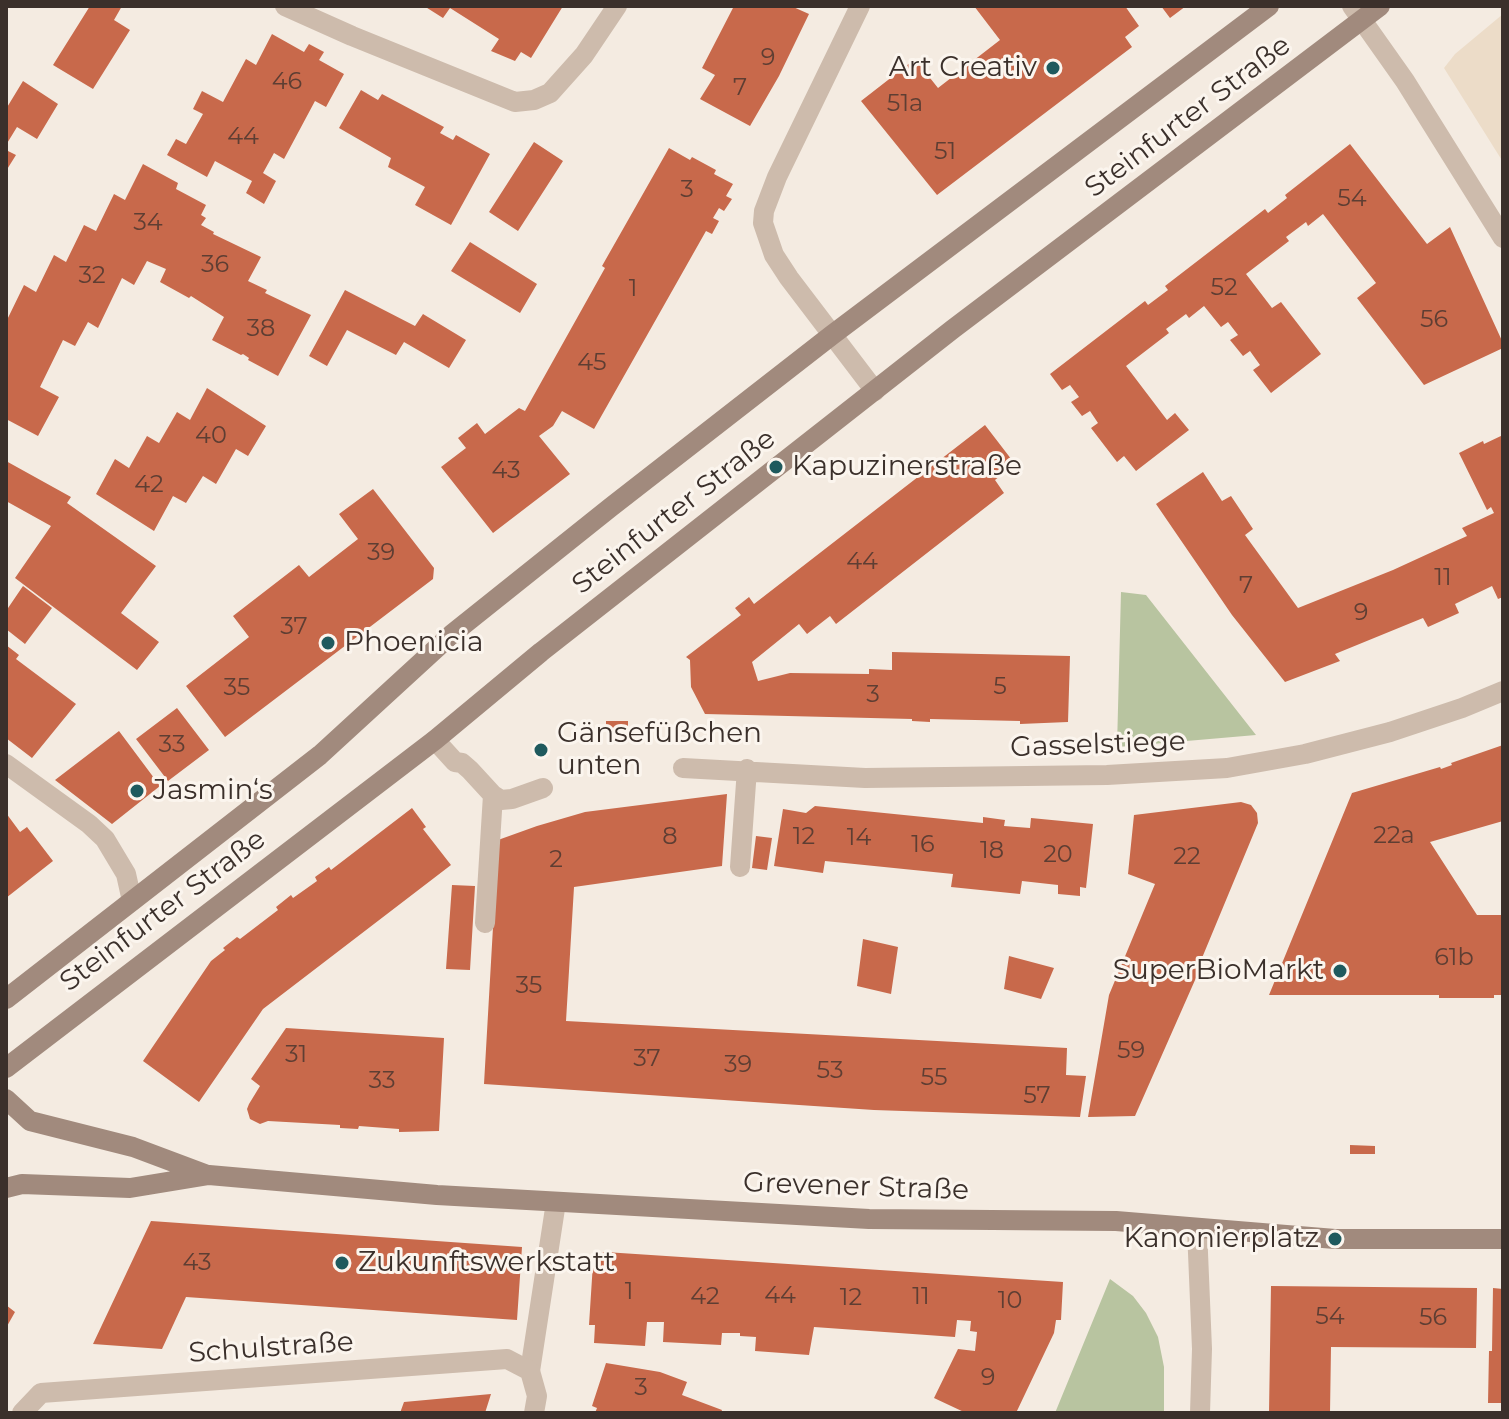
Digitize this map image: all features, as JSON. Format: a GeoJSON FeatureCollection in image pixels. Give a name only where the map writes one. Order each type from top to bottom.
{"type":"FeatureCollection","features":[{"type":"Feature","properties":{"kind":"main road","name":"Steinfurter Straße"},"geometry":{"type":"LineString","coordinates":[[6,999],[320,755],[452,634],[832,335],[1269,6]]}},
{"type":"Feature","properties":{"kind":"main road","name":"Steinfurter Straße"},"geometry":{"type":"LineString","coordinates":[[6,1068],[435,740],[541,652],[1357,13],[1380,6]]}},
{"type":"Feature","properties":{"kind":"main road","name":"Grevener Straße"},"geometry":{"type":"LineString","coordinates":[[6,1099],[30,1121],[133,1147],[209,1175]]}},
{"type":"Feature","properties":{"kind":"main road","name":"Grevener Straße"},"geometry":{"type":"LineString","coordinates":[[6,1188],[22,1184],[130,1188],[209,1175],[437,1195],[869,1219],[1116,1221],[1335,1239],[1503,1239]]}},
{"type":"Feature","properties":{"kind":"street"},"geometry":{"type":"LineString","coordinates":[[285,6],[515,102],[534,100],[550,93],[584,55],[617,6]]}},
{"type":"Feature","properties":{"kind":"street"},"geometry":{"type":"LineString","coordinates":[[860,6],[764,211],[765,234],[774,255],[875,391]]}},
{"type":"Feature","properties":{"kind":"street"},"geometry":{"type":"LineString","coordinates":[[1357,13],[1405,81],[1503,238]]}},
{"type":"Feature","properties":{"kind":"street","name":"Gasselstiege"},"geometry":{"type":"LineString","coordinates":[[683,768],[895,778],[1107,775],[1227,768],[1305,754],[1390,732],[1503,691]]}},
{"type":"Feature","properties":{"kind":"street"},"geometry":{"type":"LineString","coordinates":[[435,740],[455,762],[462,763],[501,800],[543,788]]}},
{"type":"Feature","properties":{"kind":"street"},"geometry":{"type":"LineString","coordinates":[[6,764],[105,839],[126,874],[132,901]]}},
{"type":"Feature","properties":{"kind":"street"},"geometry":{"type":"LineString","coordinates":[[740,867],[747,769]]}},
{"type":"Feature","properties":{"kind":"street"},"geometry":{"type":"LineString","coordinates":[[485,923],[493,795]]}},
{"type":"Feature","properties":{"kind":"street"},"geometry":{"type":"LineString","coordinates":[[534,1413],[537,1396],[530,1371],[556,1202]]}},
{"type":"Feature","properties":{"kind":"street"},"geometry":{"type":"LineString","coordinates":[[1197,1229],[1202,1349],[1200,1413]]}},
{"type":"Feature","properties":{"kind":"street","name":"Schulstraße"},"geometry":{"type":"LineString","coordinates":[[22,1413],[41,1393],[507,1359],[530,1371]]}},
{"type":"Feature","properties":{"kind":"green space"},"geometry":{"type":"Polygon","coordinates":[[[1121,592],[1146,595],[1256,735],[1117,747],[1121,592]]]}},
{"type":"Feature","properties":{"kind":"green space"},"geometry":{"type":"Polygon","coordinates":[[[1110,1279],[1133,1296],[1158,1337],[1164,1367],[1164,1413],[1055,1413],[1110,1279]]]}},
{"type":"Feature","properties":{"kind":"shaded area"},"geometry":{"type":"Polygon","coordinates":[[[1503,14],[1503,162],[1444,68],[1455,54],[1503,14]]]}},
{"type":"Feature","properties":{"kind":"building"},"geometry":{"type":"Polygon","coordinates":[[[90,6],[122,6],[114,20],[130,30],[93,89],[53,65],[90,6]]]}},
{"type":"Feature","properties":{"kind":"building"},"geometry":{"type":"Polygon","coordinates":[[[424,6],[563,6],[531,58],[521,52],[515,61],[491,51],[499,39],[450,8],[443,18],[424,6]]]}},
{"type":"Feature","properties":{"kind":"building"},"geometry":{"type":"Polygon","coordinates":[[[734,6],[791,6],[809,14],[750,126],[700,99],[715,75],[702,68],[734,6]]]}},
{"type":"Feature","properties":{"kind":"building"},"geometry":{"type":"Polygon","coordinates":[[[974,6],[1125,6],[1139,26],[1125,37],[1132,47],[937,195],[861,101],[915,59],[938,88],[1000,40],[974,6]]]}},
{"type":"Feature","properties":{"kind":"building"},"geometry":{"type":"Polygon","coordinates":[[[1161,6],[1186,6],[1170,18],[1161,6]]]}},
{"type":"Feature","properties":{"kind":"building"},"geometry":{"type":"Polygon","coordinates":[[[272,34],[304,52],[309,44],[324,52],[319,60],[344,74],[326,107],[315,101],[284,159],[274,153],[263,173],[276,181],[264,204],[246,193],[252,181],[215,161],[207,177],[167,155],[176,139],[186,144],[203,114],[193,109],[202,91],[223,102],[246,59],[256,65],[272,34]]]}},
{"type":"Feature","properties":{"kind":"building"},"geometry":{"type":"Polygon","coordinates":[[[23,81],[58,104],[37,139],[17,127],[6,145],[6,109],[23,81]]]}},
{"type":"Feature","properties":{"kind":"building"},"geometry":{"type":"Polygon","coordinates":[[[361,90],[378,100],[382,94],[444,127],[440,133],[453,140],[456,135],[490,154],[451,225],[415,205],[425,187],[388,167],[391,158],[339,128],[361,90]]]}},
{"type":"Feature","properties":{"kind":"building"},"geometry":{"type":"Polygon","coordinates":[[[534,142],[563,161],[518,231],[489,212],[534,142]]]}},
{"type":"Feature","properties":{"kind":"building"},"geometry":{"type":"Polygon","coordinates":[[[1350,144],[1427,244],[1450,227],[1503,348],[1424,385],[1357,298],[1376,283],[1323,214],[1286,237],[1289,241],[1246,274],[1272,308],[1281,302],[1321,354],[1271,393],[1253,370],[1260,365],[1250,351],[1243,356],[1230,340],[1238,335],[1228,322],[1221,327],[1204,306],[1189,318],[1186,314],[1166,329],[1169,333],[1126,366],[1167,420],[1175,413],[1189,430],[1136,471],[1124,456],[1117,462],[1091,428],[1098,423],[1090,411],[1082,416],[1071,402],[1079,397],[1070,385],[1062,390],[1050,374],[1145,301],[1148,305],[1168,290],[1165,286],[1265,209],[1268,213],[1287,198],[1285,195],[1350,144]]]}},
{"type":"Feature","properties":{"kind":"building"},"geometry":{"type":"Polygon","coordinates":[[[669,148],[716,170],[714,174],[733,184],[726,196],[732,199],[724,211],[719,208],[713,218],[719,221],[712,234],[706,231],[594,429],[562,411],[553,426],[539,436],[570,474],[493,533],[441,467],[466,448],[458,438],[477,423],[485,434],[519,408],[525,411],[669,148]]]}},
{"type":"Feature","properties":{"kind":"building"},"geometry":{"type":"Polygon","coordinates":[[[6,150],[16,155],[6,171],[6,150]]]}},
{"type":"Feature","properties":{"kind":"building"},"geometry":{"type":"Polygon","coordinates":[[[143,164],[178,183],[176,189],[206,205],[201,215],[206,218],[201,225],[261,257],[248,281],[267,290],[265,293],[311,315],[278,376],[248,360],[243,354],[212,340],[224,317],[191,296],[189,298],[160,282],[166,269],[147,261],[134,285],[122,278],[98,328],[88,322],[75,346],[63,340],[40,387],[59,397],[38,436],[6,419],[6,322],[24,285],[36,292],[54,255],[66,262],[84,225],[96,231],[114,194],[125,200],[143,164]]]}},
{"type":"Feature","properties":{"kind":"building"},"geometry":{"type":"Polygon","coordinates":[[[470,242],[537,284],[520,313],[451,271],[470,242]]]}},
{"type":"Feature","properties":{"kind":"building"},"geometry":{"type":"Polygon","coordinates":[[[345,290],[415,326],[423,314],[466,340],[449,368],[404,342],[396,355],[347,330],[327,366],[309,356],[345,290]]]}},
{"type":"Feature","properties":{"kind":"building"},"geometry":{"type":"Polygon","coordinates":[[[207,388],[266,426],[248,456],[236,449],[216,484],[203,476],[186,503],[173,496],[154,531],[96,494],[115,459],[129,468],[147,436],[159,443],[177,412],[190,420],[207,388]]]}},
{"type":"Feature","properties":{"kind":"building"},"geometry":{"type":"Polygon","coordinates":[[[985,425],[1015,464],[995,480],[1004,493],[836,624],[830,616],[807,634],[799,624],[752,662],[758,681],[790,673],[869,674],[869,669],[892,670],[892,652],[1070,656],[1068,722],[1020,724],[1020,721],[930,719],[930,722],[705,714],[691,687],[690,660],[686,657],[741,615],[735,608],[749,597],[754,604],[985,425]]]}},
{"type":"Feature","properties":{"kind":"building"},"geometry":{"type":"Polygon","coordinates":[[[1503,435],[1503,597],[1498,599],[1492,586],[1455,604],[1459,613],[1428,627],[1423,618],[1335,654],[1340,661],[1285,682],[1232,615],[1156,504],[1203,472],[1222,501],[1231,496],[1253,529],[1245,535],[1298,608],[1467,536],[1462,528],[1494,513],[1491,507],[1487,510],[1459,453],[1503,435]]]}},
{"type":"Feature","properties":{"kind":"building"},"geometry":{"type":"Polygon","coordinates":[[[6,461],[71,497],[67,503],[156,566],[121,613],[159,642],[137,670],[15,578],[51,526],[6,501],[6,461]]]}},
{"type":"Feature","properties":{"kind":"building"},"geometry":{"type":"Polygon","coordinates":[[[373,489],[434,568],[433,579],[225,737],[186,686],[249,637],[233,616],[299,565],[309,577],[358,539],[339,514],[373,489]]]}},
{"type":"Feature","properties":{"kind":"building"},"geometry":{"type":"Polygon","coordinates":[[[23,586],[52,608],[25,644],[6,629],[6,611],[23,586]]]}},
{"type":"Feature","properties":{"kind":"building"},"geometry":{"type":"Polygon","coordinates":[[[6,645],[19,655],[16,659],[76,704],[32,758],[6,738],[6,645]]]}},
{"type":"Feature","properties":{"kind":"building"},"geometry":{"type":"Polygon","coordinates":[[[177,708],[209,750],[168,781],[136,739],[177,708]]]}},
{"type":"Feature","properties":{"kind":"building"},"geometry":{"type":"Polygon","coordinates":[[[606,721],[628,721],[628,731],[606,731],[606,721]]]}},
{"type":"Feature","properties":{"kind":"building"},"geometry":{"type":"Polygon","coordinates":[[[119,731],[160,786],[112,824],[55,780],[119,731]]]}},
{"type":"Feature","properties":{"kind":"building"},"geometry":{"type":"Polygon","coordinates":[[[1503,745],[1503,821],[1430,842],[1477,915],[1503,915],[1503,995],[1494,995],[1494,998],[1439,998],[1439,995],[1269,995],[1352,793],[1441,769],[1503,745]]]}},
{"type":"Feature","properties":{"kind":"building"},"geometry":{"type":"Polygon","coordinates":[[[727,794],[722,866],[574,887],[566,1021],[1067,1048],[1066,1075],[1086,1076],[1080,1117],[874,1110],[484,1084],[498,840],[585,812],[727,794]]]}},
{"type":"Feature","properties":{"kind":"building"},"geometry":{"type":"Polygon","coordinates":[[[1241,802],[1251,805],[1257,813],[1258,823],[1199,971],[1135,1116],[1088,1117],[1109,995],[1155,884],[1128,874],[1134,815],[1241,802]]]}},
{"type":"Feature","properties":{"kind":"building"},"geometry":{"type":"Polygon","coordinates":[[[815,806],[983,823],[983,817],[1005,820],[1004,826],[1030,828],[1031,818],[1093,824],[1086,888],[1080,887],[1080,896],[1058,894],[1058,885],[1022,881],[1020,894],[951,887],[953,874],[825,861],[823,873],[774,866],[783,809],[806,813],[815,806]]]}},
{"type":"Feature","properties":{"kind":"building"},"geometry":{"type":"Polygon","coordinates":[[[412,808],[426,827],[423,829],[451,865],[263,1009],[199,1102],[143,1061],[211,961],[225,950],[223,948],[237,937],[240,939],[278,910],[276,907],[291,895],[293,898],[317,881],[315,877],[329,867],[331,870],[412,808]]]}},
{"type":"Feature","properties":{"kind":"building"},"geometry":{"type":"Polygon","coordinates":[[[6,813],[20,832],[27,827],[53,861],[6,898],[6,813]]]}},
{"type":"Feature","properties":{"kind":"building"},"geometry":{"type":"Polygon","coordinates":[[[756,836],[772,838],[767,870],[752,868],[756,836]]]}},
{"type":"Feature","properties":{"kind":"building"},"geometry":{"type":"Polygon","coordinates":[[[452,885],[475,886],[470,970],[446,969],[452,885]]]}},
{"type":"Feature","properties":{"kind":"building"},"geometry":{"type":"Polygon","coordinates":[[[863,939],[898,947],[891,994],[857,986],[863,939]]]}},
{"type":"Feature","properties":{"kind":"building"},"geometry":{"type":"Polygon","coordinates":[[[1009,956],[1054,968],[1041,999],[1004,989],[1009,956]]]}},
{"type":"Feature","properties":{"kind":"building"},"geometry":{"type":"Polygon","coordinates":[[[286,1028],[444,1038],[439,1131],[399,1132],[399,1129],[340,1128],[340,1125],[268,1121],[260,1124],[250,1119],[247,1109],[260,1086],[251,1079],[286,1028]]]}},
{"type":"Feature","properties":{"kind":"building"},"geometry":{"type":"Polygon","coordinates":[[[1350,1145],[1375,1146],[1375,1154],[1350,1154],[1350,1145]]]}},
{"type":"Feature","properties":{"kind":"building"},"geometry":{"type":"Polygon","coordinates":[[[151,1221],[522,1247],[517,1320],[186,1297],[162,1349],[93,1344],[151,1221]]]}},
{"type":"Feature","properties":{"kind":"building"},"geometry":{"type":"Polygon","coordinates":[[[605,1252],[1063,1282],[1061,1320],[1056,1320],[1054,1333],[1016,1413],[966,1413],[934,1398],[958,1349],[975,1351],[977,1332],[970,1331],[971,1321],[957,1320],[955,1337],[814,1327],[809,1355],[755,1351],[756,1337],[740,1336],[740,1333],[722,1333],[721,1345],[663,1342],[664,1322],[647,1322],[645,1346],[594,1343],[595,1325],[589,1325],[593,1263],[597,1255],[605,1252]]]}},
{"type":"Feature","properties":{"kind":"building"},"geometry":{"type":"Polygon","coordinates":[[[1271,1286],[1477,1288],[1476,1348],[1331,1347],[1330,1413],[1269,1413],[1271,1286]]]}},
{"type":"Feature","properties":{"kind":"building"},"geometry":{"type":"Polygon","coordinates":[[[1493,1288],[1503,1289],[1503,1403],[1488,1403],[1493,1288]]]}},
{"type":"Feature","properties":{"kind":"building"},"geometry":{"type":"Polygon","coordinates":[[[6,1305],[15,1312],[6,1328],[6,1305]]]}},
{"type":"Feature","properties":{"kind":"building"},"geometry":{"type":"Polygon","coordinates":[[[606,1363],[660,1372],[687,1382],[682,1395],[722,1410],[721,1413],[595,1413],[597,1408],[592,1406],[606,1363]]]}},
{"type":"Feature","properties":{"kind":"building"},"geometry":{"type":"Polygon","coordinates":[[[491,1394],[485,1413],[400,1413],[404,1402],[491,1394]]]}},
{"type":"Feature","properties":{"kind":"place","name":"Art Creativ"},"geometry":{"type":"Point","coordinates":[1053,68]}},
{"type":"Feature","properties":{"kind":"place","name":"Kapuzinerstraße"},"geometry":{"type":"Point","coordinates":[776,467]}},
{"type":"Feature","properties":{"kind":"place","name":"Phoenicia"},"geometry":{"type":"Point","coordinates":[328,643]}},
{"type":"Feature","properties":{"kind":"place","name":"Gänsefüßchen unten"},"geometry":{"type":"Point","coordinates":[541,750]}},
{"type":"Feature","properties":{"kind":"place","name":"Jasmin‘s"},"geometry":{"type":"Point","coordinates":[137,791]}},
{"type":"Feature","properties":{"kind":"place","name":"SuperBioMarkt"},"geometry":{"type":"Point","coordinates":[1340,971]}},
{"type":"Feature","properties":{"kind":"place","name":"Kanonierplatz"},"geometry":{"type":"Point","coordinates":[1335,1239]}},
{"type":"Feature","properties":{"kind":"place","name":"Zukunftswerkstatt"},"geometry":{"type":"Point","coordinates":[342,1263]}}]}
